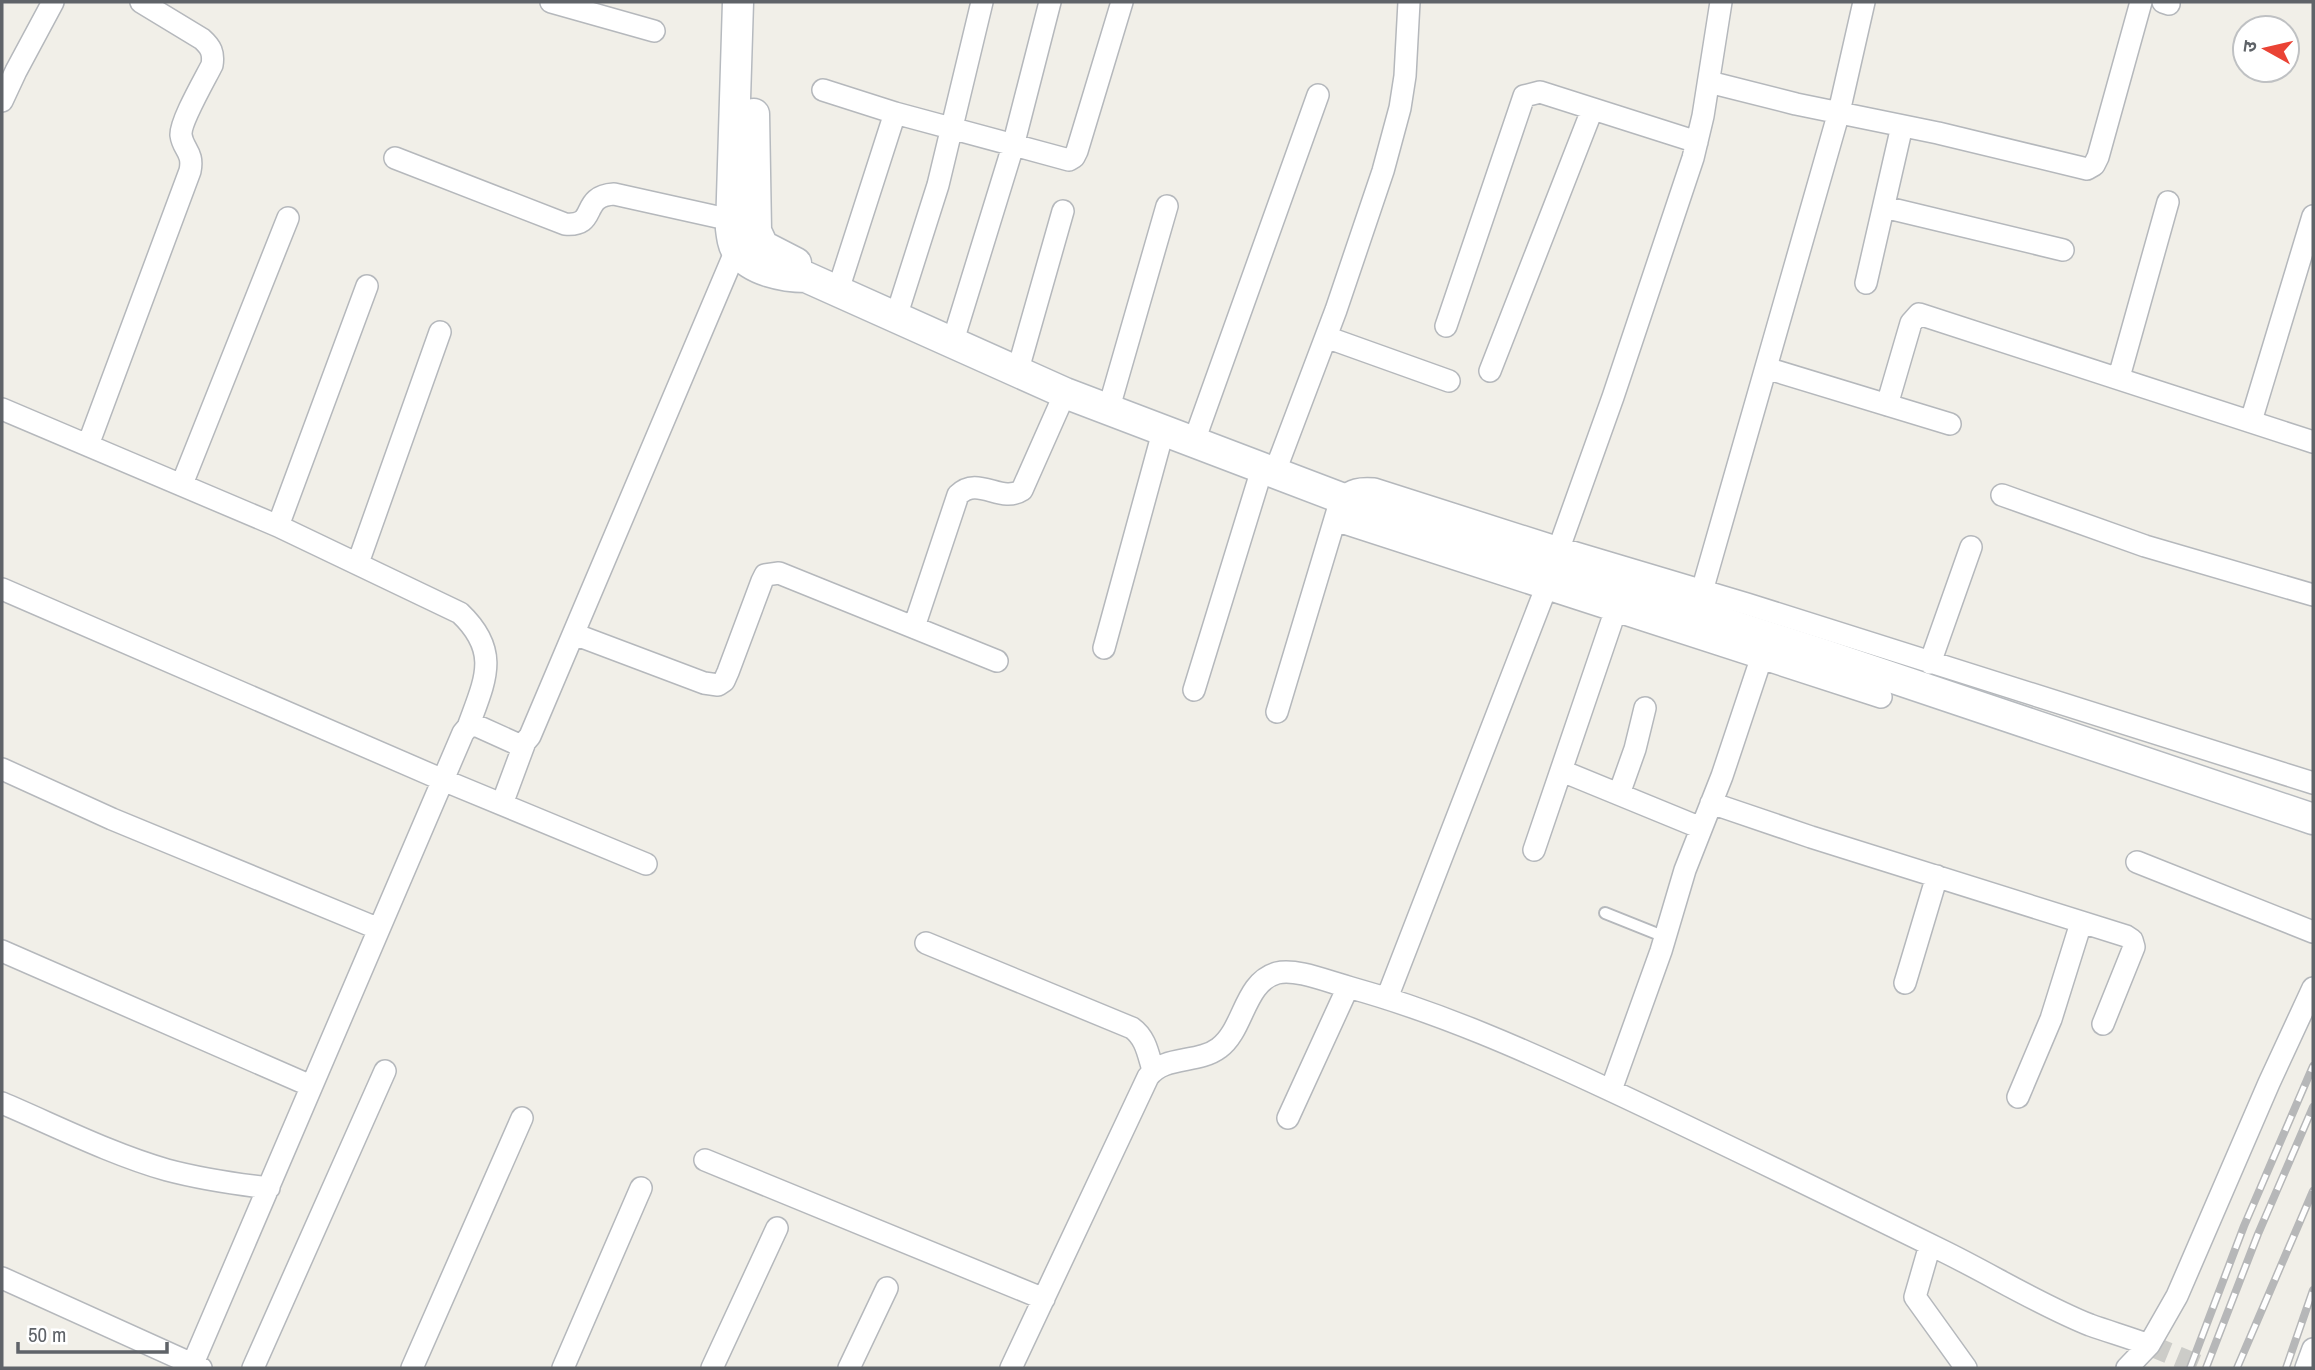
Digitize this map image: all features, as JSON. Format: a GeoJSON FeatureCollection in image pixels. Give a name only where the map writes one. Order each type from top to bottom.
{"type":"FeatureCollection","features":[{"type":"Feature","properties":{"kind":"street"},"geometry":{"type":"LineString","coordinates":[[2,101],[53,2]]}},
{"type":"Feature","properties":{"kind":"street"},"geometry":{"type":"LineString","coordinates":[[88,446],[190,170],[192,162],[190,153],[183,144],[181,127],[212,65],[210,46],[141,2]]}},
{"type":"Feature","properties":{"kind":"street"},"geometry":{"type":"LineString","coordinates":[[553,2],[654,31]]}},
{"type":"Feature","properties":{"kind":"street"},"geometry":{"type":"LineString","coordinates":[[738,2],[743,223]]}},
{"type":"Feature","properties":{"kind":"street"},"geometry":{"type":"LineString","coordinates":[[755,2],[743,223],[732,241],[736,250],[758,266],[784,276],[806,277],[838,290],[1065,394],[1268,472],[1338,510],[1615,612],[1881,697]]}},
{"type":"Feature","properties":{"kind":"street"},"geometry":{"type":"LineString","coordinates":[[896,317],[938,185],[982,2]]}},
{"type":"Feature","properties":{"kind":"street"},"geometry":{"type":"LineString","coordinates":[[952,344],[1013,146],[1050,2]]}},
{"type":"Feature","properties":{"kind":"street"},"geometry":{"type":"LineString","coordinates":[[823,90],[951,129],[1069,160],[1074,157],[1122,2]]}},
{"type":"Feature","properties":{"kind":"street"},"geometry":{"type":"LineString","coordinates":[[1194,690],[1268,472],[1326,337],[1394,133],[1405,76],[1409,2]]}},
{"type":"Feature","properties":{"kind":"street"},"geometry":{"type":"LineString","coordinates":[[1559,548],[1681,198],[1697,142],[1721,2]]}},
{"type":"Feature","properties":{"kind":"street"},"geometry":{"type":"LineString","coordinates":[[1702,590],[1839,112],[1864,2]]}},
{"type":"Feature","properties":{"kind":"street"},"geometry":{"type":"LineString","coordinates":[[1709,82],[1938,132],[2087,169],[2094,165],[2098,157],[2141,2]]}},
{"type":"Feature","properties":{"kind":"street"},"geometry":{"type":"LineString","coordinates":[[1446,326],[1524,96],[1540,92],[1697,142]]}},
{"type":"Feature","properties":{"kind":"street"},"geometry":{"type":"LineString","coordinates":[[1193,443],[1318,95]]}},
{"type":"Feature","properties":{"kind":"street"},"geometry":{"type":"LineString","coordinates":[[1490,371],[1592,110]]}},
{"type":"Feature","properties":{"kind":"street"},"geometry":{"type":"LineString","coordinates":[[838,290],[895,113]]}},
{"type":"Feature","properties":{"kind":"street"},"geometry":{"type":"LineString","coordinates":[[1866,283],[1902,126]]}},
{"type":"Feature","properties":{"kind":"street"},"geometry":{"type":"LineString","coordinates":[[395,158],[565,224],[575,225],[583,221],[594,200],[603,194],[614,194],[743,223],[763,246],[796,263],[806,277]]}},
{"type":"Feature","properties":{"kind":"street"},"geometry":{"type":"LineString","coordinates":[[2119,377],[2168,202]]}},
{"type":"Feature","properties":{"kind":"street"},"geometry":{"type":"LineString","coordinates":[[1108,411],[1167,206]]}},
{"type":"Feature","properties":{"kind":"street"},"geometry":{"type":"LineString","coordinates":[[1884,207],[2063,250]]}},
{"type":"Feature","properties":{"kind":"street"},"geometry":{"type":"LineString","coordinates":[[1017,373],[1063,211]]}},
{"type":"Feature","properties":{"kind":"street"},"geometry":{"type":"LineString","coordinates":[[2251,421],[2313,216]]}},
{"type":"Feature","properties":{"kind":"street"},"geometry":{"type":"LineString","coordinates":[[181,484],[288,218]]}},
{"type":"Feature","properties":{"kind":"street"},"geometry":{"type":"LineString","coordinates":[[502,804],[525,742],[574,634],[736,250]]}},
{"type":"Feature","properties":{"kind":"street"},"geometry":{"type":"LineString","coordinates":[[278,526],[367,286]]}},
{"type":"Feature","properties":{"kind":"street"},"geometry":{"type":"LineString","coordinates":[[1887,405],[1911,323],[1919,314],[2313,442]]}},
{"type":"Feature","properties":{"kind":"street"},"geometry":{"type":"LineString","coordinates":[[358,563],[440,332]]}},
{"type":"Feature","properties":{"kind":"street"},"geometry":{"type":"LineString","coordinates":[[1326,337],[1449,381]]}},
{"type":"Feature","properties":{"kind":"street"},"geometry":{"type":"LineString","coordinates":[[1766,368],[1950,424]]}},
{"type":"Feature","properties":{"kind":"street"},"geometry":{"type":"LineString","coordinates":[[914,627],[958,495],[964,488],[971,486],[1009,494],[1022,490],[1065,394]]}},
{"type":"Feature","properties":{"kind":"street"},"geometry":{"type":"LineString","coordinates":[[2,409],[278,526],[460,613],[474,626],[482,639],[486,654],[485,731]]}},
{"type":"Feature","properties":{"kind":"street"},"geometry":{"type":"LineString","coordinates":[[1104,648],[1163,432]]}},
{"type":"Feature","properties":{"kind":"street"},"geometry":{"type":"LineString","coordinates":[[1277,712],[1338,510],[1350,491],[1362,488],[1374,489],[1702,590],[2313,783]]}},
{"type":"Feature","properties":{"kind":"street"},"geometry":{"type":"LineString","coordinates":[[2002,495],[2145,546],[2313,595]]}},
{"type":"Feature","properties":{"kind":"street"},"geometry":{"type":"LineString","coordinates":[[1338,510],[1383,514],[1814,652],[2313,819]]}},
{"type":"Feature","properties":{"kind":"street"},"geometry":{"type":"LineString","coordinates":[[1930,663],[1971,547]]}},
{"type":"Feature","properties":{"kind":"street"},"geometry":{"type":"LineString","coordinates":[[574,634],[704,683],[718,685],[724,681],[728,672],[762,581],[765,575],[772,573],[795,579],[997,661]]}},
{"type":"Feature","properties":{"kind":"street"},"geometry":{"type":"LineString","coordinates":[[1387,998],[1546,588]]}},
{"type":"Feature","properties":{"kind":"street"},"geometry":{"type":"LineString","coordinates":[[2,589],[646,864]]}},
{"type":"Feature","properties":{"kind":"street"},"geometry":{"type":"LineString","coordinates":[[1534,850],[1615,612]]}},
{"type":"Feature","properties":{"kind":"street"},"geometry":{"type":"LineString","coordinates":[[1611,1090],[1665,937],[1685,870],[1722,775],[1761,659]]}},
{"type":"Feature","properties":{"kind":"street"},"geometry":{"type":"LineString","coordinates":[[1619,794],[1646,708]]}},
{"type":"Feature","properties":{"kind":"street"},"geometry":{"type":"LineString","coordinates":[[2,1279],[195,1367],[379,929],[461,787],[463,733],[485,731],[517,744],[525,742]]}},
{"type":"Feature","properties":{"kind":"street"},"geometry":{"type":"LineString","coordinates":[[2,769],[113,819],[379,929]]}},
{"type":"Feature","properties":{"kind":"street"},"geometry":{"type":"LineString","coordinates":[[1562,771],[1701,828]]}},
{"type":"Feature","properties":{"kind":"street"},"geometry":{"type":"LineString","coordinates":[[1711,803],[2133,940],[2132,955],[2103,1024]]}},
{"type":"Feature","properties":{"kind":"street"},"geometry":{"type":"LineString","coordinates":[[2137,862],[2313,932]]}},
{"type":"Feature","properties":{"kind":"street"},"geometry":{"type":"LineString","coordinates":[[1905,983],[1937,876]]}},
{"type":"Feature","properties":{"kind":"street"},"geometry":{"type":"LineString","coordinates":[[2018,1097],[2051,1019],[2081,923]]}},
{"type":"Feature","properties":{"kind":"street"},"geometry":{"type":"LineString","coordinates":[[926,943],[1132,1028],[1140,1033],[1153,1070]]}},
{"type":"Feature","properties":{"kind":"street"},"geometry":{"type":"LineString","coordinates":[[2,951],[311,1086]]}},
{"type":"Feature","properties":{"kind":"street"},"geometry":{"type":"LineString","coordinates":[[1011,1368],[1147,1077],[1160,1066],[1220,1048],[1230,1036],[1255,990],[1265,979],[1278,973],[1311,976],[1387,998],[1506,1044],[1611,1090],[2089,1324],[2149,1345]]}},
{"type":"Feature","properties":{"kind":"street"},"geometry":{"type":"LineString","coordinates":[[1288,1118],[1348,987]]}},
{"type":"Feature","properties":{"kind":"street"},"geometry":{"type":"LineString","coordinates":[[2127,1368],[2149,1345],[2177,1296],[2313,988]]}},
{"type":"Feature","properties":{"kind":"street"},"geometry":{"type":"LineString","coordinates":[[253,1368],[385,1071]]}},
{"type":"Feature","properties":{"kind":"street"},"geometry":{"type":"LineString","coordinates":[[2,1103],[164,1169],[190,1176],[269,1188]]}},
{"type":"Feature","properties":{"kind":"street"},"geometry":{"type":"LineString","coordinates":[[412,1368],[522,1118]]}},
{"type":"Feature","properties":{"kind":"street"},"geometry":{"type":"LineString","coordinates":[[705,1160],[1044,1298]]}},
{"type":"Feature","properties":{"kind":"street"},"geometry":{"type":"LineString","coordinates":[[563,1368],[641,1188]]}},
{"type":"Feature","properties":{"kind":"street"},"geometry":{"type":"LineString","coordinates":[[712,1368],[777,1228]]}},
{"type":"Feature","properties":{"kind":"street"},"geometry":{"type":"LineString","coordinates":[[1930,1245],[1915,1297],[1966,1368]]}},
{"type":"Feature","properties":{"kind":"street"},"geometry":{"type":"LineString","coordinates":[[849,1368],[887,1288]]}},
{"type":"Feature","properties":{"kind":"street"},"geometry":{"type":"LineString","coordinates":[[2306,1368],[2313,1349]]}},
{"type":"Feature","properties":{"kind":"lane"},"geometry":{"type":"LineString","coordinates":[[1605,913],[1665,937]]}},
{"type":"Feature","properties":{"kind":"tunnel"},"geometry":{"type":"LineString","coordinates":[[2149,1345],[2205,1368]]}},
{"type":"Feature","properties":{"kind":"railway"},"geometry":{"type":"LineString","coordinates":[[2190,1368],[2244,1226],[2313,1066]]}},
{"type":"Feature","properties":{"kind":"railway"},"geometry":{"type":"LineString","coordinates":[[2206,1368],[2258,1234],[2313,1107]]}},
{"type":"Feature","properties":{"kind":"railway"},"geometry":{"type":"LineString","coordinates":[[2237,1368],[2313,1191]]}},
{"type":"Feature","properties":{"kind":"railway"},"geometry":{"type":"LineString","coordinates":[[2286,1368],[2313,1290]]}}]}
